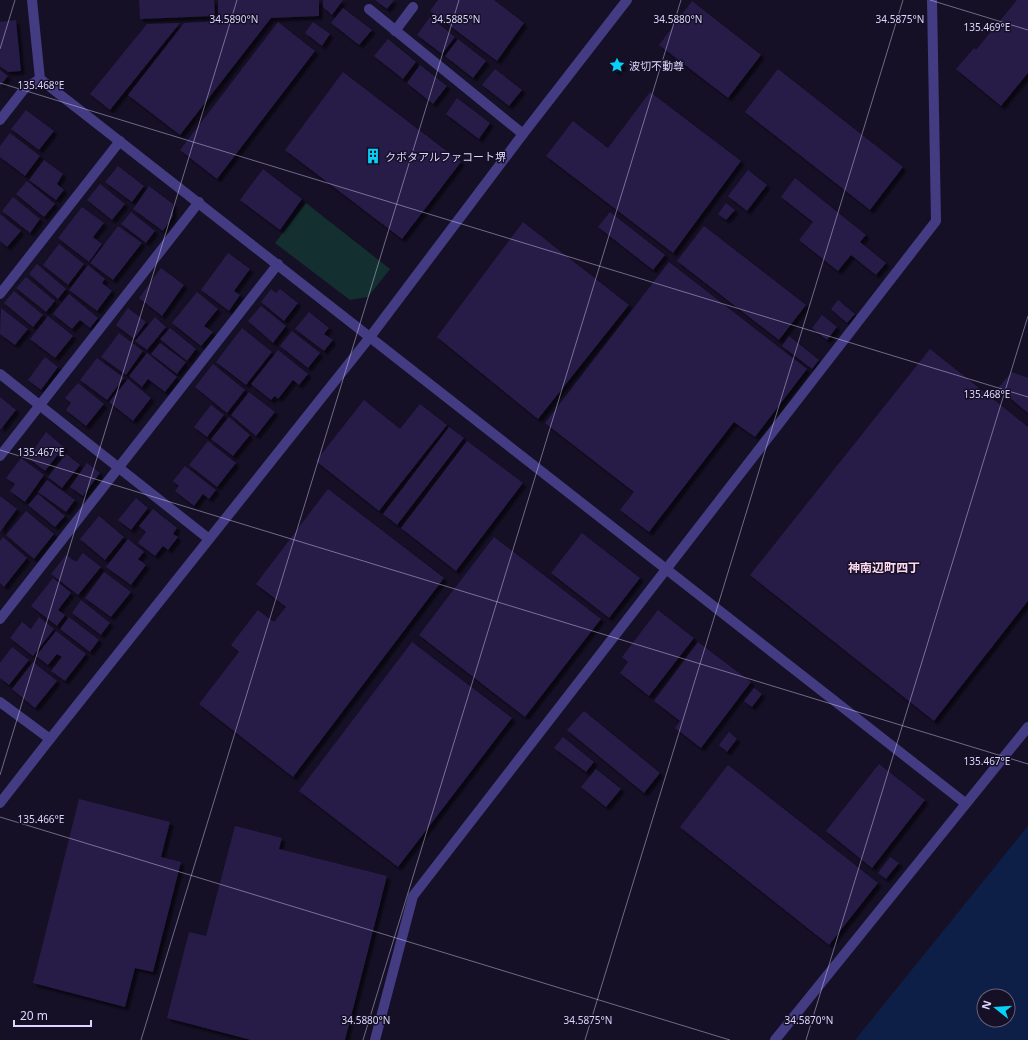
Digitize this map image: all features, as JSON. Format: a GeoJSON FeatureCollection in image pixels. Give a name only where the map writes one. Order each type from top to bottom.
{"type":"FeatureCollection","features":[{"type":"Feature","properties":{"kind":"street"},"geometry":{"type":"LineString","coordinates":[[32,0],[40,79],[965,803]]}},
{"type":"Feature","properties":{"kind":"street"},"geometry":{"type":"LineString","coordinates":[[0,803],[370,337],[523,134],[627,0]]}},
{"type":"Feature","properties":{"kind":"street"},"geometry":{"type":"LineString","coordinates":[[375,1040],[413,896],[936,221],[932,0]]}},
{"type":"Feature","properties":{"kind":"street"},"geometry":{"type":"LineString","coordinates":[[395,31],[413,7]]}},
{"type":"Feature","properties":{"kind":"street"},"geometry":{"type":"LineString","coordinates":[[368,9],[523,134]]}},
{"type":"Feature","properties":{"kind":"street"},"geometry":{"type":"LineString","coordinates":[[0,120],[25,88],[40,79]]}},
{"type":"Feature","properties":{"kind":"street"},"geometry":{"type":"LineString","coordinates":[[0,294],[120,141]]}},
{"type":"Feature","properties":{"kind":"street"},"geometry":{"type":"LineString","coordinates":[[0,456],[198,202]]}},
{"type":"Feature","properties":{"kind":"street"},"geometry":{"type":"LineString","coordinates":[[0,619],[278,264]]}},
{"type":"Feature","properties":{"kind":"street"},"geometry":{"type":"LineString","coordinates":[[0,374],[209,539]]}},
{"type":"Feature","properties":{"kind":"street"},"geometry":{"type":"LineString","coordinates":[[0,702],[50,739]]}},
{"type":"Feature","properties":{"kind":"street"},"geometry":{"type":"LineString","coordinates":[[775,1040],[965,803],[1028,727]]}},
{"type":"Feature","properties":{"kind":"green space"},"geometry":{"type":"Polygon","coordinates":[[[306,203],[390,269],[368,297],[350,300],[275,243],[306,203]]]}},
{"type":"Feature","properties":{"kind":"water"},"geometry":{"type":"Polygon","coordinates":[[[1028,826],[1028,1040],[855,1040],[1028,826]]]}},
{"type":"Feature","properties":{"kind":"building"},"geometry":{"type":"Polygon","coordinates":[[[139,0],[214,0],[215,16],[140,19],[139,0]]]}},
{"type":"Feature","properties":{"kind":"building"},"geometry":{"type":"Polygon","coordinates":[[[218,0],[319,0],[319,16],[271,18],[180,135],[128,95],[184,23],[218,21],[218,0]]]}},
{"type":"Feature","properties":{"kind":"building"},"geometry":{"type":"Polygon","coordinates":[[[323,0],[343,0],[332,15],[323,7],[323,0]]]}},
{"type":"Feature","properties":{"kind":"building"},"geometry":{"type":"Polygon","coordinates":[[[375,0],[394,0],[387,9],[375,0]]]}},
{"type":"Feature","properties":{"kind":"building"},"geometry":{"type":"Polygon","coordinates":[[[438,0],[494,0],[524,23],[497,61],[430,11],[438,0]]]}},
{"type":"Feature","properties":{"kind":"building"},"geometry":{"type":"Polygon","coordinates":[[[1017,0],[1028,0],[1028,73],[1001,106],[956,69],[974,48],[976,50],[1017,0]]]}},
{"type":"Feature","properties":{"kind":"building"},"geometry":{"type":"Polygon","coordinates":[[[692,1],[761,55],[728,98],[659,45],[692,1]]]}},
{"type":"Feature","properties":{"kind":"building"},"geometry":{"type":"Polygon","coordinates":[[[343,8],[372,30],[359,45],[331,23],[343,8]]]}},
{"type":"Feature","properties":{"kind":"building"},"geometry":{"type":"Polygon","coordinates":[[[430,17],[455,37],[442,54],[417,35],[430,17]]]}},
{"type":"Feature","properties":{"kind":"building"},"geometry":{"type":"Polygon","coordinates":[[[16,20],[21,71],[8,72],[0,66],[0,22],[16,20]]]}},
{"type":"Feature","properties":{"kind":"building"},"geometry":{"type":"Polygon","coordinates":[[[278,22],[315,51],[217,179],[180,150],[278,22]]]}},
{"type":"Feature","properties":{"kind":"building"},"geometry":{"type":"Polygon","coordinates":[[[313,22],[330,34],[322,46],[305,33],[313,22]]]}},
{"type":"Feature","properties":{"kind":"building"},"geometry":{"type":"Polygon","coordinates":[[[180,23],[110,110],[90,94],[147,24],[180,23]]]}},
{"type":"Feature","properties":{"kind":"building"},"geometry":{"type":"Polygon","coordinates":[[[388,39],[416,62],[403,79],[374,56],[388,39]]]}},
{"type":"Feature","properties":{"kind":"building"},"geometry":{"type":"Polygon","coordinates":[[[458,39],[486,61],[473,78],[445,56],[458,39]]]}},
{"type":"Feature","properties":{"kind":"building"},"geometry":{"type":"Polygon","coordinates":[[[617,60],[623,65],[617,72],[611,67],[617,60]]]}},
{"type":"Feature","properties":{"kind":"building"},"geometry":{"type":"Polygon","coordinates":[[[420,65],[447,86],[433,104],[407,83],[420,65]]]}},
{"type":"Feature","properties":{"kind":"building"},"geometry":{"type":"Polygon","coordinates":[[[495,69],[522,90],[509,106],[482,85],[495,69]]]}},
{"type":"Feature","properties":{"kind":"building"},"geometry":{"type":"Polygon","coordinates":[[[778,69],[903,167],[870,210],[745,112],[778,69]]]}},
{"type":"Feature","properties":{"kind":"building"},"geometry":{"type":"Polygon","coordinates":[[[0,70],[8,76],[0,86],[0,70]]]}},
{"type":"Feature","properties":{"kind":"building","name":"クボタアルファコート堺"},"geometry":{"type":"Polygon","coordinates":[[[343,72],[461,162],[402,239],[285,150],[343,72]]]}},
{"type":"Feature","properties":{"kind":"building"},"geometry":{"type":"Polygon","coordinates":[[[650,92],[741,161],[673,253],[546,156],[573,121],[608,148],[650,92]]]}},
{"type":"Feature","properties":{"kind":"building"},"geometry":{"type":"Polygon","coordinates":[[[457,98],[490,123],[479,139],[446,114],[457,98]]]}},
{"type":"Feature","properties":{"kind":"building"},"geometry":{"type":"Polygon","coordinates":[[[26,110],[54,131],[39,150],[11,129],[26,110]]]}},
{"type":"Feature","properties":{"kind":"building"},"geometry":{"type":"Polygon","coordinates":[[[10,133],[40,156],[25,176],[0,157],[0,146],[10,133]]]}},
{"type":"Feature","properties":{"kind":"building"},"geometry":{"type":"Polygon","coordinates":[[[44,160],[63,174],[57,184],[64,190],[56,200],[29,180],[44,160]]]}},
{"type":"Feature","properties":{"kind":"building"},"geometry":{"type":"Polygon","coordinates":[[[118,166],[144,186],[132,202],[105,182],[118,166]]]}},
{"type":"Feature","properties":{"kind":"building"},"geometry":{"type":"Polygon","coordinates":[[[263,169],[302,199],[280,230],[240,200],[263,169]]]}},
{"type":"Feature","properties":{"kind":"building"},"geometry":{"type":"Polygon","coordinates":[[[748,170],[767,185],[747,211],[728,196],[748,170]]]}},
{"type":"Feature","properties":{"kind":"building"},"geometry":{"type":"Polygon","coordinates":[[[795,178],[866,235],[860,242],[886,263],[876,275],[851,255],[838,271],[799,240],[813,222],[781,197],[795,178]]]}},
{"type":"Feature","properties":{"kind":"building"},"geometry":{"type":"Polygon","coordinates":[[[27,181],[55,204],[44,217],[16,194],[27,181]]]}},
{"type":"Feature","properties":{"kind":"building"},"geometry":{"type":"Polygon","coordinates":[[[100,184],[125,204],[112,220],[87,200],[100,184]]]}},
{"type":"Feature","properties":{"kind":"building"},"geometry":{"type":"Polygon","coordinates":[[[149,186],[173,204],[173,216],[163,231],[133,209],[149,186]]]}},
{"type":"Feature","properties":{"kind":"building"},"geometry":{"type":"Polygon","coordinates":[[[13,197],[40,219],[30,233],[2,211],[13,197]]]}},
{"type":"Feature","properties":{"kind":"building"},"geometry":{"type":"Polygon","coordinates":[[[726,203],[735,210],[726,220],[718,214],[726,203]]]}},
{"type":"Feature","properties":{"kind":"building"},"geometry":{"type":"Polygon","coordinates":[[[82,207],[104,223],[93,237],[102,244],[89,262],[58,238],[82,207]]]}},
{"type":"Feature","properties":{"kind":"building"},"geometry":{"type":"Polygon","coordinates":[[[131,212],[155,231],[146,243],[121,224],[131,212]]]}},
{"type":"Feature","properties":{"kind":"building"},"geometry":{"type":"Polygon","coordinates":[[[610,212],[665,255],[653,270],[598,227],[610,212]]]}},
{"type":"Feature","properties":{"kind":"building"},"geometry":{"type":"Polygon","coordinates":[[[0,214],[21,231],[7,247],[0,241],[0,214]]]}},
{"type":"Feature","properties":{"kind":"building"},"geometry":{"type":"Polygon","coordinates":[[[523,222],[629,305],[538,419],[437,337],[523,222]]]}},
{"type":"Feature","properties":{"kind":"building"},"geometry":{"type":"Polygon","coordinates":[[[118,226],[142,243],[113,280],[90,263],[118,226]]]}},
{"type":"Feature","properties":{"kind":"building"},"geometry":{"type":"Polygon","coordinates":[[[704,226],[806,305],[779,340],[677,261],[704,226]]]}},
{"type":"Feature","properties":{"kind":"building"},"geometry":{"type":"Polygon","coordinates":[[[59,244],[84,264],[68,285],[43,265],[59,244]]]}},
{"type":"Feature","properties":{"kind":"building"},"geometry":{"type":"Polygon","coordinates":[[[228,253],[250,269],[234,291],[240,295],[229,311],[201,290],[228,253]]]}},
{"type":"Feature","properties":{"kind":"building"},"geometry":{"type":"Polygon","coordinates":[[[669,262],[807,369],[755,437],[734,422],[649,532],[620,510],[634,492],[545,423],[669,262]]]}},
{"type":"Feature","properties":{"kind":"building"},"geometry":{"type":"Polygon","coordinates":[[[37,264],[66,289],[58,299],[29,274],[37,264]]]}},
{"type":"Feature","properties":{"kind":"building"},"geometry":{"type":"Polygon","coordinates":[[[88,265],[105,279],[102,283],[112,291],[97,311],[69,290],[88,265]]]}},
{"type":"Feature","properties":{"kind":"building"},"geometry":{"type":"Polygon","coordinates":[[[161,268],[184,285],[162,316],[139,298],[161,268]]]}},
{"type":"Feature","properties":{"kind":"building"},"geometry":{"type":"Polygon","coordinates":[[[26,277],[55,301],[46,312],[16,288],[26,277]]]}},
{"type":"Feature","properties":{"kind":"building"},"geometry":{"type":"Polygon","coordinates":[[[271,289],[276,293],[280,289],[298,303],[284,321],[261,302],[271,289]]]}},
{"type":"Feature","properties":{"kind":"building"},"geometry":{"type":"Polygon","coordinates":[[[14,291],[43,315],[33,327],[4,303],[14,291]]]}},
{"type":"Feature","properties":{"kind":"building"},"geometry":{"type":"Polygon","coordinates":[[[197,292],[218,309],[204,326],[213,332],[201,346],[172,323],[197,292]]]}},
{"type":"Feature","properties":{"kind":"building"},"geometry":{"type":"Polygon","coordinates":[[[69,294],[98,318],[90,328],[80,320],[72,329],[53,314],[69,294]]]}},
{"type":"Feature","properties":{"kind":"building"},"geometry":{"type":"Polygon","coordinates":[[[838,300],[855,314],[847,323],[831,309],[838,300]]]}},
{"type":"Feature","properties":{"kind":"building"},"geometry":{"type":"Polygon","coordinates":[[[261,306],[286,326],[273,343],[248,321],[261,306]]]}},
{"type":"Feature","properties":{"kind":"building"},"geometry":{"type":"Polygon","coordinates":[[[1,308],[28,329],[15,345],[0,334],[1,308]]]}},
{"type":"Feature","properties":{"kind":"building"},"geometry":{"type":"Polygon","coordinates":[[[128,308],[146,322],[134,339],[116,325],[128,308]]]}},
{"type":"Feature","properties":{"kind":"building"},"geometry":{"type":"Polygon","coordinates":[[[309,312],[329,328],[324,334],[333,340],[324,351],[295,329],[309,312]]]}},
{"type":"Feature","properties":{"kind":"building"},"geometry":{"type":"Polygon","coordinates":[[[822,315],[837,327],[827,340],[812,328],[822,315]]]}},
{"type":"Feature","properties":{"kind":"building"},"geometry":{"type":"Polygon","coordinates":[[[48,316],[73,336],[55,358],[30,339],[48,316]]]}},
{"type":"Feature","properties":{"kind":"building"},"geometry":{"type":"Polygon","coordinates":[[[155,317],[166,327],[147,350],[135,341],[155,317]]]}},
{"type":"Feature","properties":{"kind":"building"},"geometry":{"type":"Polygon","coordinates":[[[170,328],[196,349],[187,361],[160,339],[170,328]]]}},
{"type":"Feature","properties":{"kind":"building"},"geometry":{"type":"Polygon","coordinates":[[[242,328],[272,352],[246,385],[216,362],[242,328]]]}},
{"type":"Feature","properties":{"kind":"building"},"geometry":{"type":"Polygon","coordinates":[[[292,331],[320,353],[308,368],[280,346],[292,331]]]}},
{"type":"Feature","properties":{"kind":"building"},"geometry":{"type":"Polygon","coordinates":[[[119,333],[143,351],[126,375],[101,357],[119,333]]]}},
{"type":"Feature","properties":{"kind":"building"},"geometry":{"type":"Polygon","coordinates":[[[789,336],[819,360],[812,369],[782,346],[789,336]]]}},
{"type":"Feature","properties":{"kind":"building"},"geometry":{"type":"Polygon","coordinates":[[[160,343],[186,362],[177,374],[151,354],[160,343]]]}},
{"type":"Feature","properties":{"kind":"building"},"geometry":{"type":"Polygon","coordinates":[[[930,349],[1028,427],[1028,601],[934,721],[750,575],[930,349]]]}},
{"type":"Feature","properties":{"kind":"building"},"geometry":{"type":"Polygon","coordinates":[[[278,350],[308,374],[299,385],[293,380],[278,399],[275,396],[271,400],[251,384],[278,350]]]}},
{"type":"Feature","properties":{"kind":"building"},"geometry":{"type":"Polygon","coordinates":[[[147,353],[177,377],[165,392],[148,379],[142,387],[129,376],[147,353]]]}},
{"type":"Feature","properties":{"kind":"building"},"geometry":{"type":"Polygon","coordinates":[[[45,357],[58,367],[41,390],[28,380],[45,357]]]}},
{"type":"Feature","properties":{"kind":"building"},"geometry":{"type":"Polygon","coordinates":[[[97,358],[124,378],[107,400],[80,380],[97,358]]]}},
{"type":"Feature","properties":{"kind":"building"},"geometry":{"type":"Polygon","coordinates":[[[213,364],[245,390],[227,413],[195,387],[213,364]]]}},
{"type":"Feature","properties":{"kind":"building"},"geometry":{"type":"Polygon","coordinates":[[[1012,372],[1028,378],[1028,413],[998,388],[1012,372]]]}},
{"type":"Feature","properties":{"kind":"building"},"geometry":{"type":"Polygon","coordinates":[[[128,379],[151,398],[133,421],[109,402],[128,379]]]}},
{"type":"Feature","properties":{"kind":"building"},"geometry":{"type":"Polygon","coordinates":[[[78,383],[104,404],[86,426],[66,410],[71,403],[65,398],[78,383]]]}},
{"type":"Feature","properties":{"kind":"building"},"geometry":{"type":"Polygon","coordinates":[[[249,392],[275,412],[256,436],[231,415],[249,392]]]}},
{"type":"Feature","properties":{"kind":"building"},"geometry":{"type":"Polygon","coordinates":[[[0,397],[16,410],[1,429],[0,429],[0,397]]]}},
{"type":"Feature","properties":{"kind":"building"},"geometry":{"type":"Polygon","coordinates":[[[364,400],[400,429],[420,404],[447,425],[379,511],[316,461],[364,400]]]}},
{"type":"Feature","properties":{"kind":"building"},"geometry":{"type":"Polygon","coordinates":[[[211,405],[224,415],[207,437],[194,427],[211,405]]]}},
{"type":"Feature","properties":{"kind":"building"},"geometry":{"type":"Polygon","coordinates":[[[229,417],[250,435],[233,456],[211,439],[229,417]]]}},
{"type":"Feature","properties":{"kind":"building"},"geometry":{"type":"Polygon","coordinates":[[[449,427],[464,438],[397,525],[383,514],[449,427]]]}},
{"type":"Feature","properties":{"kind":"building"},"geometry":{"type":"Polygon","coordinates":[[[46,432],[64,447],[45,471],[28,458],[46,432]]]}},
{"type":"Feature","properties":{"kind":"building"},"geometry":{"type":"Polygon","coordinates":[[[208,441],[236,463],[217,487],[189,465],[208,441]]]}},
{"type":"Feature","properties":{"kind":"building"},"geometry":{"type":"Polygon","coordinates":[[[467,441],[523,483],[456,571],[401,528],[467,441]]]}},
{"type":"Feature","properties":{"kind":"building"},"geometry":{"type":"Polygon","coordinates":[[[66,454],[80,465],[62,488],[48,477],[66,454]]]}},
{"type":"Feature","properties":{"kind":"building"},"geometry":{"type":"Polygon","coordinates":[[[21,458],[44,475],[25,502],[10,491],[15,484],[6,478],[21,458]]]}},
{"type":"Feature","properties":{"kind":"building"},"geometry":{"type":"Polygon","coordinates":[[[87,463],[100,473],[83,496],[70,487],[87,463]]]}},
{"type":"Feature","properties":{"kind":"building"},"geometry":{"type":"Polygon","coordinates":[[[185,466],[216,490],[209,499],[203,494],[194,506],[175,491],[179,486],[173,481],[185,466]]]}},
{"type":"Feature","properties":{"kind":"building"},"geometry":{"type":"Polygon","coordinates":[[[47,480],[75,500],[66,512],[38,492],[47,480]]]}},
{"type":"Feature","properties":{"kind":"building"},"geometry":{"type":"Polygon","coordinates":[[[328,489],[444,578],[293,777],[199,704],[239,652],[231,645],[258,610],[274,622],[286,607],[256,584],[328,489]]]}},
{"type":"Feature","properties":{"kind":"building"},"geometry":{"type":"Polygon","coordinates":[[[38,494],[65,516],[55,527],[28,505],[38,494]]]}},
{"type":"Feature","properties":{"kind":"building"},"geometry":{"type":"Polygon","coordinates":[[[0,496],[17,509],[0,532],[0,496]]]}},
{"type":"Feature","properties":{"kind":"building"},"geometry":{"type":"Polygon","coordinates":[[[136,498],[148,508],[131,530],[118,520],[136,498]]]}},
{"type":"Feature","properties":{"kind":"building"},"geometry":{"type":"Polygon","coordinates":[[[153,509],[177,528],[173,534],[178,537],[168,550],[163,546],[155,556],[138,543],[146,532],[139,526],[153,509]]]}},
{"type":"Feature","properties":{"kind":"building"},"geometry":{"type":"Polygon","coordinates":[[[26,511],[54,534],[34,559],[6,535],[26,511]]]}},
{"type":"Feature","properties":{"kind":"building"},"geometry":{"type":"Polygon","coordinates":[[[99,516],[124,537],[105,560],[80,539],[99,516]]]}},
{"type":"Feature","properties":{"kind":"building"},"geometry":{"type":"Polygon","coordinates":[[[582,533],[640,578],[609,618],[551,573],[582,533]]]}},
{"type":"Feature","properties":{"kind":"building"},"geometry":{"type":"Polygon","coordinates":[[[3,537],[27,558],[4,587],[0,583],[0,541],[3,537]]]}},
{"type":"Feature","properties":{"kind":"building"},"geometry":{"type":"Polygon","coordinates":[[[494,537],[601,619],[525,717],[419,635],[494,537]]]}},
{"type":"Feature","properties":{"kind":"building"},"geometry":{"type":"Polygon","coordinates":[[[128,539],[144,552],[138,559],[146,565],[131,585],[106,567],[128,539]]]}},
{"type":"Feature","properties":{"kind":"building"},"geometry":{"type":"Polygon","coordinates":[[[83,553],[101,567],[78,595],[51,574],[66,555],[76,562],[83,553]]]}},
{"type":"Feature","properties":{"kind":"building"},"geometry":{"type":"Polygon","coordinates":[[[104,572],[131,592],[111,617],[85,598],[104,572]]]}},
{"type":"Feature","properties":{"kind":"building"},"geometry":{"type":"Polygon","coordinates":[[[53,578],[71,593],[58,610],[65,615],[57,626],[31,606],[53,578]]]}},
{"type":"Feature","properties":{"kind":"building"},"geometry":{"type":"Polygon","coordinates":[[[81,600],[110,623],[101,635],[72,613],[81,600]]]}},
{"type":"Feature","properties":{"kind":"building"},"geometry":{"type":"Polygon","coordinates":[[[658,610],[694,638],[649,696],[620,673],[628,662],[622,657],[658,610]]]}},
{"type":"Feature","properties":{"kind":"building"},"geometry":{"type":"Polygon","coordinates":[[[39,617],[54,629],[33,656],[10,638],[22,622],[31,629],[39,617]]]}},
{"type":"Feature","properties":{"kind":"building"},"geometry":{"type":"Polygon","coordinates":[[[69,617],[99,640],[90,652],[60,629],[69,617]]]}},
{"type":"Feature","properties":{"kind":"building"},"geometry":{"type":"Polygon","coordinates":[[[56,631],[86,654],[65,681],[51,671],[62,657],[57,654],[48,665],[36,656],[56,631]]]}},
{"type":"Feature","properties":{"kind":"building"},"geometry":{"type":"Polygon","coordinates":[[[412,642],[512,718],[398,867],[299,791],[412,642]]]}},
{"type":"Feature","properties":{"kind":"building"},"geometry":{"type":"Polygon","coordinates":[[[698,642],[751,682],[701,748],[675,728],[680,721],[654,701],[698,642]]]}},
{"type":"Feature","properties":{"kind":"building"},"geometry":{"type":"Polygon","coordinates":[[[12,647],[29,660],[9,685],[0,678],[0,663],[12,647]]]}},
{"type":"Feature","properties":{"kind":"building"},"geometry":{"type":"Polygon","coordinates":[[[33,662],[57,681],[35,708],[12,689],[33,662]]]}},
{"type":"Feature","properties":{"kind":"building"},"geometry":{"type":"Polygon","coordinates":[[[754,688],[762,694],[752,707],[744,701],[754,688]]]}},
{"type":"Feature","properties":{"kind":"building"},"geometry":{"type":"Polygon","coordinates":[[[584,711],[660,773],[644,793],[567,730],[584,711]]]}},
{"type":"Feature","properties":{"kind":"building"},"geometry":{"type":"Polygon","coordinates":[[[729,732],[737,739],[727,752],[719,745],[729,732]]]}},
{"type":"Feature","properties":{"kind":"building"},"geometry":{"type":"Polygon","coordinates":[[[563,737],[594,762],[586,772],[554,748],[563,737]]]}},
{"type":"Feature","properties":{"kind":"building"},"geometry":{"type":"Polygon","coordinates":[[[879,764],[925,800],[872,868],[826,831],[879,764]]]}},
{"type":"Feature","properties":{"kind":"building"},"geometry":{"type":"Polygon","coordinates":[[[728,765],[878,883],[829,945],[680,827],[728,765]]]}},
{"type":"Feature","properties":{"kind":"building"},"geometry":{"type":"Polygon","coordinates":[[[596,769],[621,789],[606,807],[581,787],[596,769]]]}},
{"type":"Feature","properties":{"kind":"building"},"geometry":{"type":"Polygon","coordinates":[[[79,799],[170,822],[161,857],[181,862],[153,972],[135,968],[125,1007],[33,983],[79,799]]]}},
{"type":"Feature","properties":{"kind":"building"},"geometry":{"type":"Polygon","coordinates":[[[235,826],[282,838],[279,849],[387,876],[345,1040],[251,1040],[167,1018],[189,932],[206,936],[235,826]]]}},
{"type":"Feature","properties":{"kind":"building"},"geometry":{"type":"Polygon","coordinates":[[[890,857],[899,863],[886,879],[878,873],[890,857]]]}},
{"type":"Feature","properties":{"kind":"place","name":"波切不動尊"},"geometry":{"type":"Point","coordinates":[617,65]}},
{"type":"Feature","properties":{"kind":"place","name":"クボタアルファコート堺"},"geometry":{"type":"Point","coordinates":[373,156]}},
{"type":"Feature","properties":{"kind":"district","name":"神南辺町四丁"},"geometry":{"type":"Point","coordinates":[884,567]}}]}
